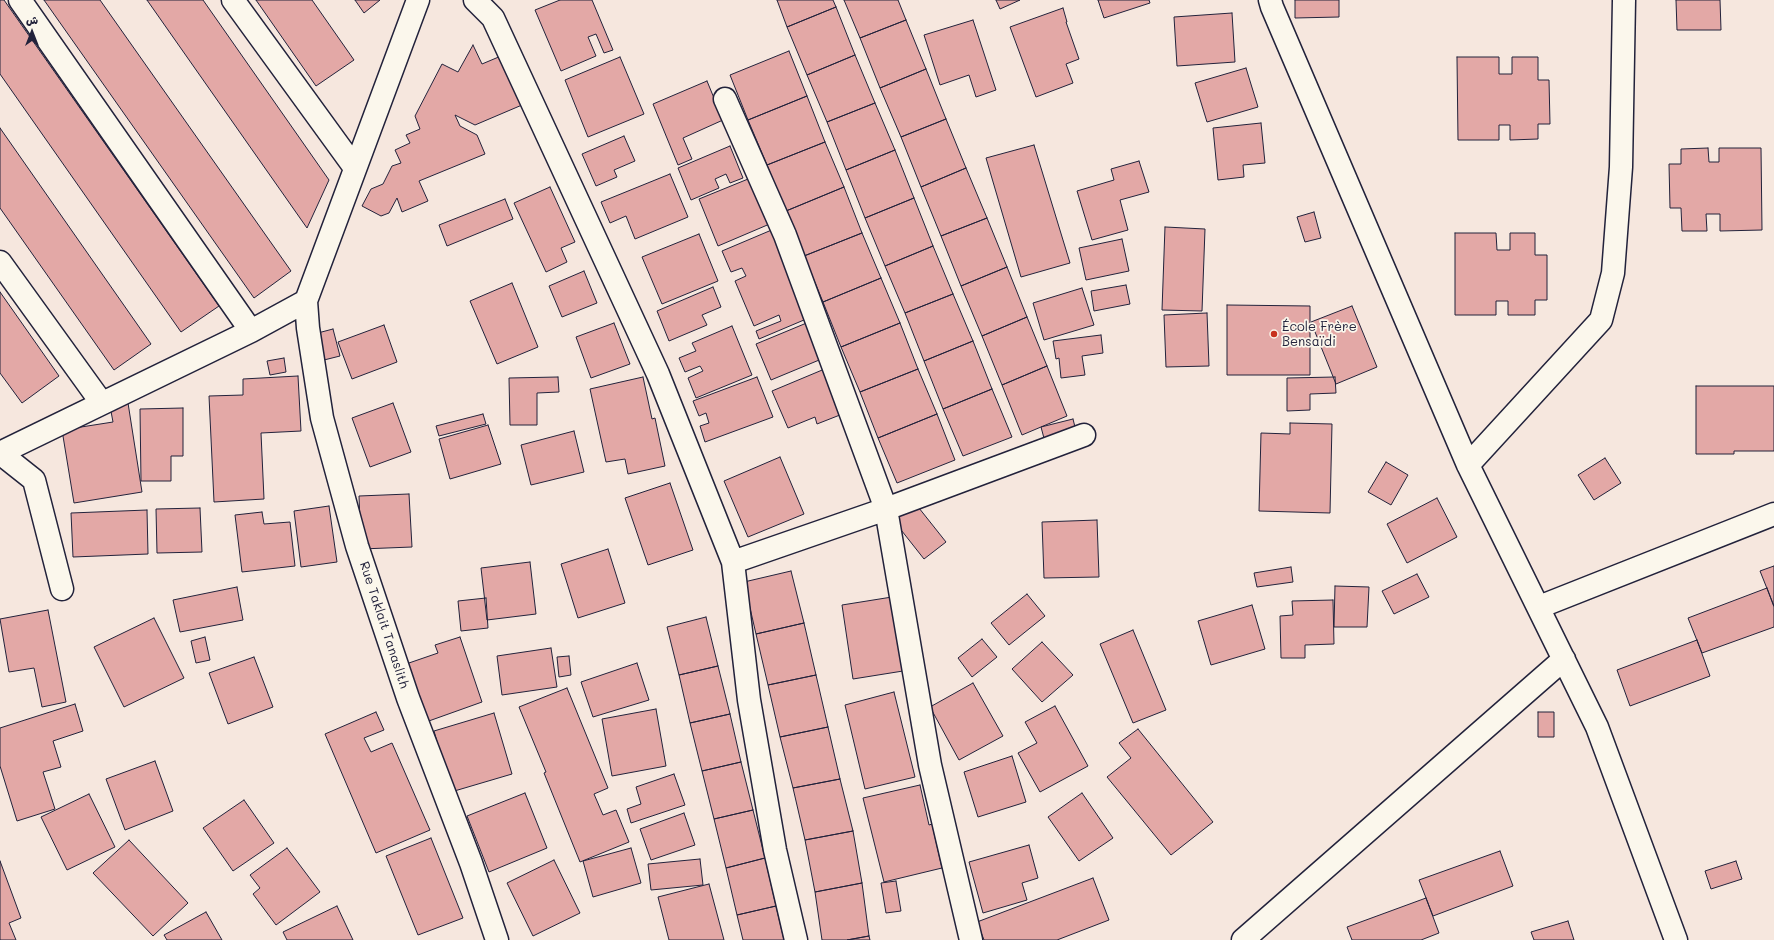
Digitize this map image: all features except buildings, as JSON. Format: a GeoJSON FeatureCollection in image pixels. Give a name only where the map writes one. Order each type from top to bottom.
{"type":"FeatureCollection","features":[{"type":"Feature","properties":{"kind":"street"},"geometry":{"type":"LineString","coordinates":[[20,0],[251,330]]}},
{"type":"Feature","properties":{"kind":"street"},"geometry":{"type":"LineString","coordinates":[[233,0],[355,168]]}},
{"type":"Feature","properties":{"kind":"street"},"geometry":{"type":"LineString","coordinates":[[62,589],[34,480],[0,453],[101,402],[251,330],[306,300],[418,0]]}},
{"type":"Feature","properties":{"kind":"street"},"geometry":{"type":"LineString","coordinates":[[475,0],[493,18],[658,374],[732,562],[752,715],[775,850],[796,940]]}},
{"type":"Feature","properties":{"kind":"street"},"geometry":{"type":"LineString","coordinates":[[1270,0],[1468,465],[1597,727],[1676,940]]}},
{"type":"Feature","properties":{"kind":"street"},"geometry":{"type":"LineString","coordinates":[[1468,465],[1601,320],[1613,273],[1621,167],[1624,0]]}},
{"type":"Feature","properties":{"kind":"street"},"geometry":{"type":"LineString","coordinates":[[725,99],[785,235],[886,509],[930,765],[971,940]]}},
{"type":"Feature","properties":{"kind":"street"},"geometry":{"type":"LineString","coordinates":[[0,262],[101,402]]}},
{"type":"Feature","properties":{"kind":"street","name":"Rue Taklait Tanaslith"},"geometry":{"type":"LineString","coordinates":[[306,300],[322,418],[357,546],[408,698],[471,862],[497,940]]}},
{"type":"Feature","properties":{"kind":"street"},"geometry":{"type":"LineString","coordinates":[[732,562],[886,509],[1084,435]]}},
{"type":"Feature","properties":{"kind":"street"},"geometry":{"type":"LineString","coordinates":[[1539,607],[1774,514]]}},
{"type":"Feature","properties":{"kind":"street"},"geometry":{"type":"LineString","coordinates":[[1243,940],[1564,659]]}},
{"type":"Feature","properties":{"kind":"place","name":"École Frère Bensaïdi"},"geometry":{"type":"Point","coordinates":[1274,334]}}]}
